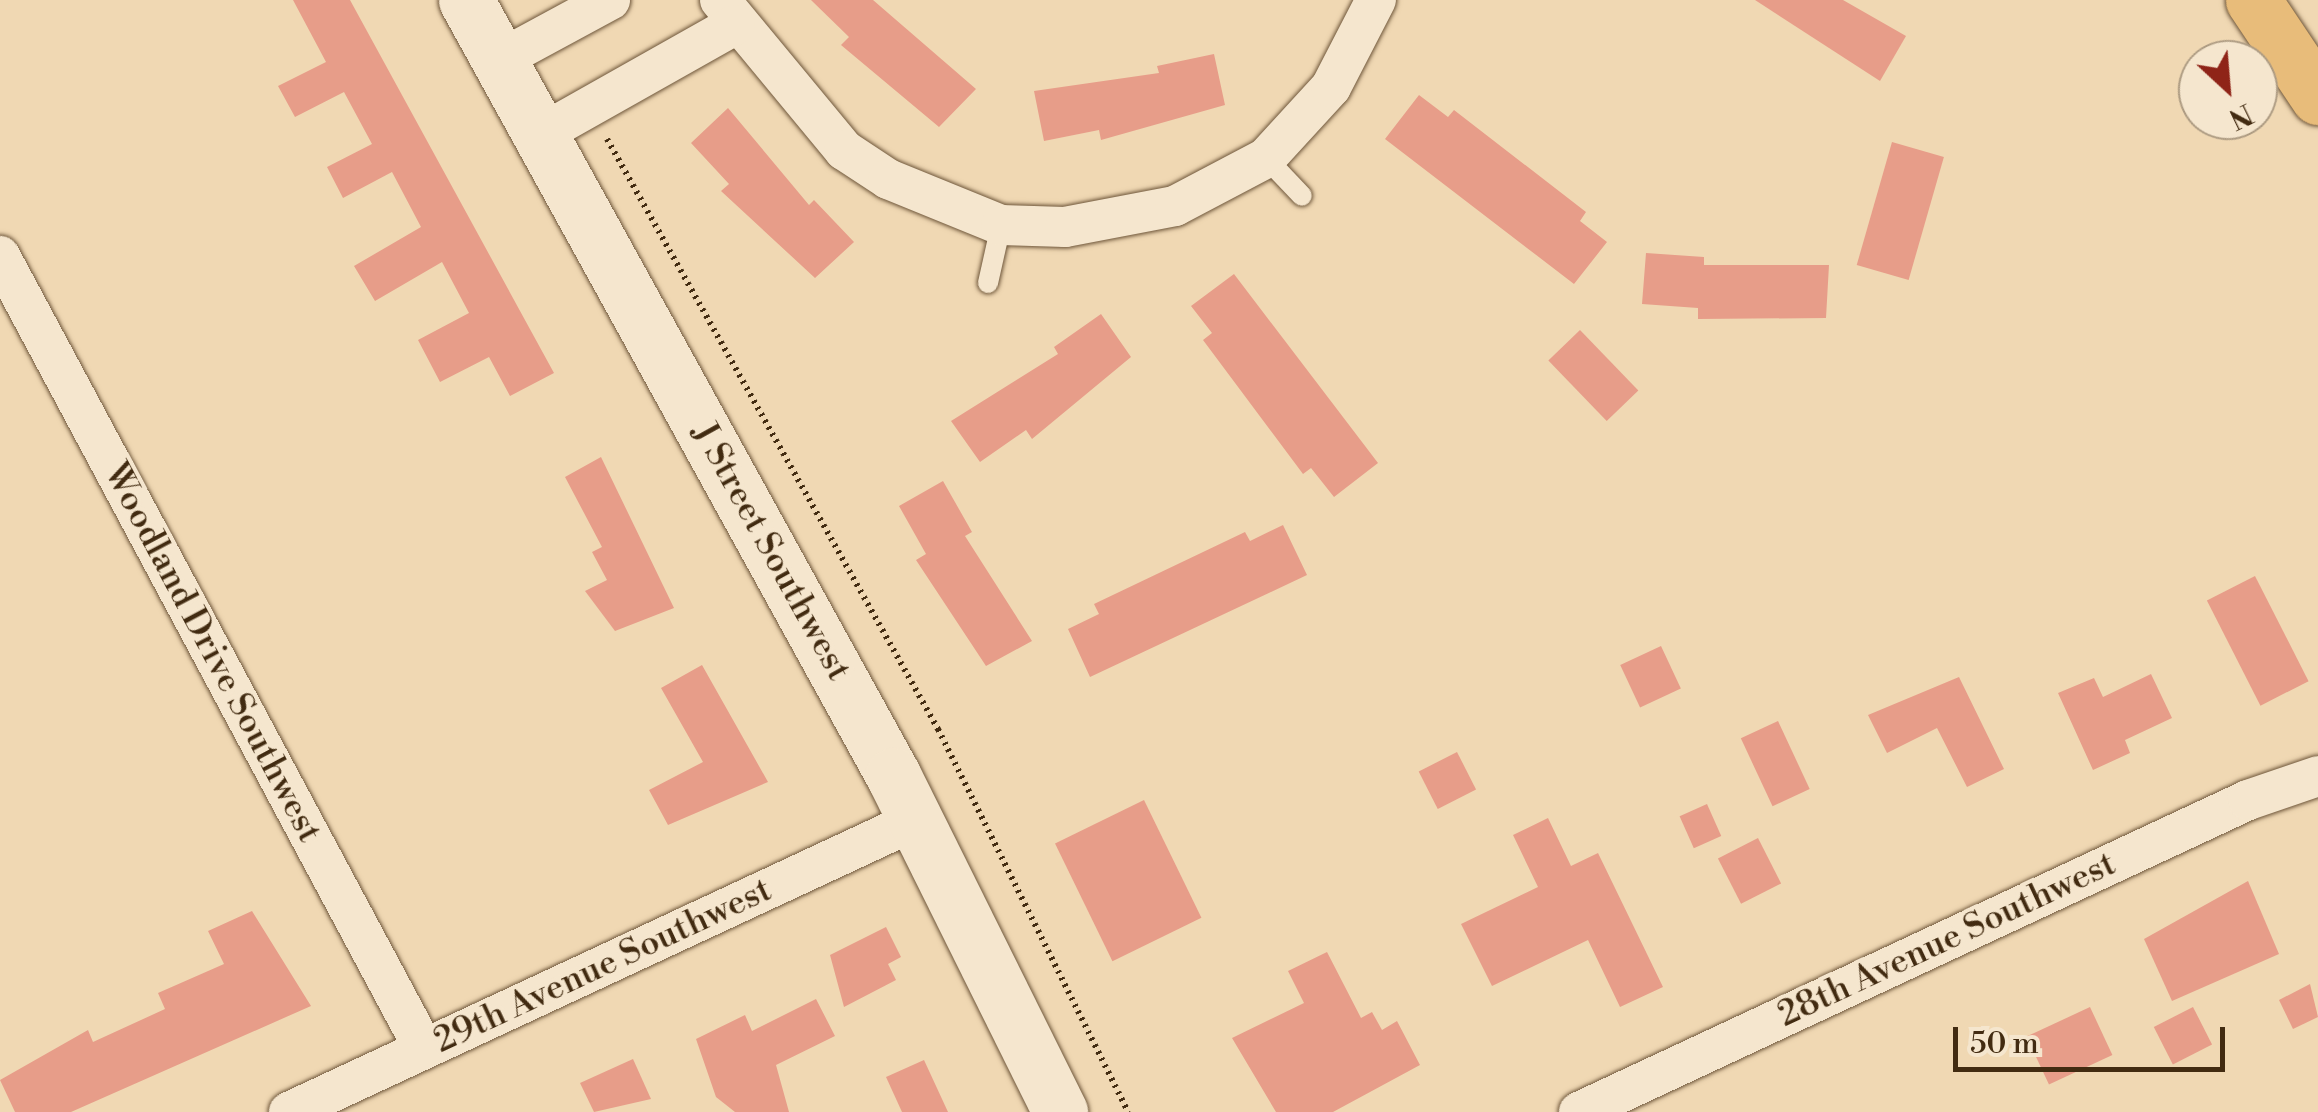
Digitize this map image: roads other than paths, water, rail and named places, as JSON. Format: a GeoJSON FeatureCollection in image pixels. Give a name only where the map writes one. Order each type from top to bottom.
{"type":"FeatureCollection","features":[{"type":"Feature","properties":{"kind":"highway"},"geometry":{"type":"LineString","coordinates":[[2253,0],[2318,97]]}},
{"type":"Feature","properties":{"kind":"highway"},"geometry":{"type":"LineString","coordinates":[[2282,0],[2318,70]]}},
{"type":"Feature","properties":{"kind":"street","name":"J Street Southwest"},"geometry":{"type":"LineString","coordinates":[[466,0],[543,133],[916,820],[1060,1112]]}},
{"type":"Feature","properties":{"kind":"street"},"geometry":{"type":"LineString","coordinates":[[501,60],[610,0]]}},
{"type":"Feature","properties":{"kind":"street"},"geometry":{"type":"LineString","coordinates":[[543,133],[727,12],[844,150],[888,179],[1001,225],[1118,221],[1175,206],[1266,158],[1331,87],[1376,0]]}},
{"type":"Feature","properties":{"kind":"street","name":"Woodland Drive Southwest"},"geometry":{"type":"LineString","coordinates":[[0,256],[424,1050]]}},
{"type":"Feature","properties":{"kind":"street","name":"28th Avenue Southwest"},"geometry":{"type":"LineString","coordinates":[[1580,1112],[2248,800],[2318,776]]}},
{"type":"Feature","properties":{"kind":"street","name":"29th Avenue Southwest"},"geometry":{"type":"LineString","coordinates":[[290,1112],[916,820]]}},
{"type":"Feature","properties":{"kind":"lane"},"geometry":{"type":"LineString","coordinates":[[1266,158],[1302,196]]}},
{"type":"Feature","properties":{"kind":"lane"},"geometry":{"type":"LineString","coordinates":[[988,283],[1001,225]]}}]}
